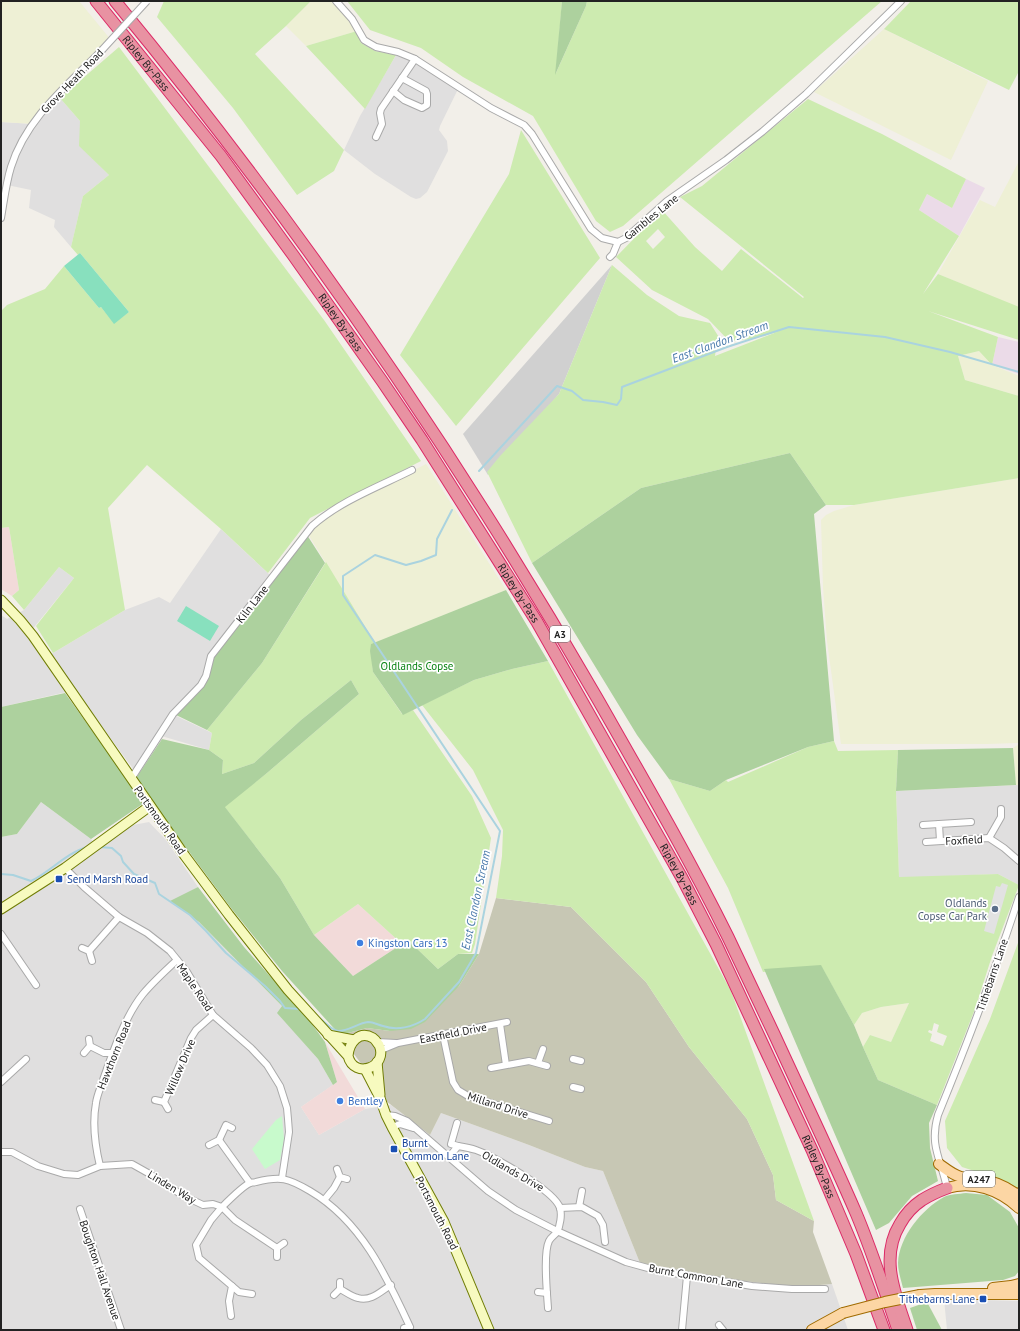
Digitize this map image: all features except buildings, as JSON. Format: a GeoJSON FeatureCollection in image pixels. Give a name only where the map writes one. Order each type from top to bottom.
{"type":"FeatureCollection","features":[{"type":"Feature","properties":{"kind":"highway","name":"Ripley By-Pass"},"geometry":{"type":"LineString","coordinates":[[96,1],[221,156],[293,255],[422,440],[537,622],[682,878],[716,944],[824,1178],[856,1254],[884,1330]]}},
{"type":"Feature","properties":{"kind":"highway","name":"Ripley By-Pass"},"geometry":{"type":"LineString","coordinates":[[115,1],[232,147],[393,371],[472,491],[548,612],[689,862],[728,936],[856,1214],[884,1286],[898,1330]]}},
{"type":"Feature","properties":{"kind":"highway"},"geometry":{"type":"LineString","coordinates":[[907,1330],[891,1277],[890,1256],[893,1239],[896,1230],[913,1207],[923,1200],[947,1188]]}},
{"type":"Feature","properties":{"kind":"main road","name":"Portsmouth Road"},"geometry":{"type":"LineString","coordinates":[[1,600],[33,636],[185,856],[250,943],[300,1005],[348,1056],[353,1065],[360,1069],[365,1069],[380,1098],[392,1127],[444,1222],[489,1330]]}},
{"type":"Feature","properties":{"kind":"main road"},"geometry":{"type":"LineString","coordinates":[[1,910],[65,868],[150,806]]}},
{"type":"Feature","properties":{"kind":"main road"},"geometry":{"type":"LineString","coordinates":[[327,1034],[354,1040]]}},
{"type":"Feature","properties":{"kind":"main road"},"geometry":{"type":"LineString","coordinates":[[348,1056],[349,1047],[354,1040],[362,1036],[373,1038],[379,1046]]}},
{"type":"Feature","properties":{"kind":"main road","name":"Portsmouth Road"},"geometry":{"type":"LineString","coordinates":[[379,1046],[377,1062],[380,1098]]}},
{"type":"Feature","properties":{"kind":"main road"},"geometry":{"type":"LineString","coordinates":[[365,1069],[374,1066],[377,1062]]}},
{"type":"Feature","properties":{"kind":"main road","name":"A247"},"geometry":{"type":"LineString","coordinates":[[940,1164],[962,1178],[989,1181],[1010,1189],[1019,1196]]}},
{"type":"Feature","properties":{"kind":"main road","name":"A247"},"geometry":{"type":"LineString","coordinates":[[947,1188],[957,1185],[979,1186],[999,1194],[1019,1208]]}},
{"type":"Feature","properties":{"kind":"main road"},"geometry":{"type":"LineString","coordinates":[[970,1294],[1019,1284]]}},
{"type":"Feature","properties":{"kind":"main road"},"geometry":{"type":"LineString","coordinates":[[812,1330],[841,1314],[891,1300],[920,1295],[1019,1294]]}},
{"type":"Feature","properties":{"kind":"street","name":"Grove Heath Road"},"geometry":{"type":"LineString","coordinates":[[1,218],[12,166],[24,139],[43,110],[148,1]]}},
{"type":"Feature","properties":{"kind":"street","name":"Gambles Lane"},"geometry":{"type":"LineString","coordinates":[[336,1],[352,19],[364,40],[369,44],[398,52],[415,59],[491,108],[524,125],[532,134],[591,229],[602,238],[618,242],[626,238],[667,201],[720,164],[762,132],[806,94],[901,1]]}},
{"type":"Feature","properties":{"kind":"street"},"geometry":{"type":"LineString","coordinates":[[376,137],[382,124],[380,109],[415,59]]}},
{"type":"Feature","properties":{"kind":"street"},"geometry":{"type":"LineString","coordinates":[[393,91],[404,100],[422,108],[427,105],[426,91],[402,78]]}},
{"type":"Feature","properties":{"kind":"street"},"geometry":{"type":"LineString","coordinates":[[610,257],[613,254],[618,242]]}},
{"type":"Feature","properties":{"kind":"street","name":"Kiln Lane"},"geometry":{"type":"LineString","coordinates":[[131,779],[173,714],[201,685],[206,676],[211,656],[312,526],[321,518],[353,499],[412,470]]}},
{"type":"Feature","properties":{"kind":"street","name":"Foxfield"},"geometry":{"type":"LineString","coordinates":[[989,838],[1000,817],[1000,809]]}},
{"type":"Feature","properties":{"kind":"street","name":"Foxfield"},"geometry":{"type":"LineString","coordinates":[[923,826],[971,822]]}},
{"type":"Feature","properties":{"kind":"street","name":"Foxfield"},"geometry":{"type":"LineString","coordinates":[[939,824],[940,841]]}},
{"type":"Feature","properties":{"kind":"street","name":"Foxfield"},"geometry":{"type":"LineString","coordinates":[[926,842],[989,838],[1019,861]]}},
{"type":"Feature","properties":{"kind":"street","name":"Maple Road"},"geometry":{"type":"LineString","coordinates":[[65,868],[84,887],[119,917],[147,933],[170,952],[187,972],[213,1015],[260,1056],[273,1074],[280,1086],[287,1108],[289,1132],[282,1178]]}},
{"type":"Feature","properties":{"kind":"street","name":"Tithebarns Lane"},"geometry":{"type":"LineString","coordinates":[[947,1188],[934,1146],[935,1125],[979,1013],[1019,897]]}},
{"type":"Feature","properties":{"kind":"street"},"geometry":{"type":"LineString","coordinates":[[89,951],[119,917]]}},
{"type":"Feature","properties":{"kind":"street"},"geometry":{"type":"LineString","coordinates":[[1,934],[36,985]]}},
{"type":"Feature","properties":{"kind":"street"},"geometry":{"type":"LineString","coordinates":[[82,948],[89,951]]}},
{"type":"Feature","properties":{"kind":"street"},"geometry":{"type":"LineString","coordinates":[[89,951],[92,961]]}},
{"type":"Feature","properties":{"kind":"street","name":"Hawthorn Road"},"geometry":{"type":"LineString","coordinates":[[100,1166],[96,1150],[94,1126],[96,1102],[114,1053],[128,1019],[142,995],[177,960]]}},
{"type":"Feature","properties":{"kind":"street","name":"Willow Drive"},"geometry":{"type":"LineString","coordinates":[[164,1102],[191,1038],[196,1030],[213,1015]]}},
{"type":"Feature","properties":{"kind":"street","name":"Eastfield Drive"},"geometry":{"type":"LineString","coordinates":[[379,1046],[398,1044],[507,1022]]}},
{"type":"Feature","properties":{"kind":"street"},"geometry":{"type":"LineString","coordinates":[[500,1024],[506,1065]]}},
{"type":"Feature","properties":{"kind":"street","name":"Milland Drive"},"geometry":{"type":"LineString","coordinates":[[443,1035],[453,1082],[458,1090],[468,1096],[549,1121]]}},
{"type":"Feature","properties":{"kind":"street"},"geometry":{"type":"LineString","coordinates":[[84,1053],[90,1046],[89,1039]]}},
{"type":"Feature","properties":{"kind":"street"},"geometry":{"type":"LineString","coordinates":[[90,1046],[104,1052],[114,1053]]}},
{"type":"Feature","properties":{"kind":"street"},"geometry":{"type":"LineString","coordinates":[[538,1063],[543,1049]]}},
{"type":"Feature","properties":{"kind":"street"},"geometry":{"type":"LineString","coordinates":[[1,1082],[26,1059]]}},
{"type":"Feature","properties":{"kind":"street"},"geometry":{"type":"LineString","coordinates":[[573,1059],[581,1061]]}},
{"type":"Feature","properties":{"kind":"street"},"geometry":{"type":"LineString","coordinates":[[491,1068],[529,1061],[547,1066]]}},
{"type":"Feature","properties":{"kind":"street"},"geometry":{"type":"LineString","coordinates":[[572,1087],[581,1089]]}},
{"type":"Feature","properties":{"kind":"street","name":"Willow Drive"},"geometry":{"type":"LineString","coordinates":[[155,1100],[164,1102],[168,1109]]}},
{"type":"Feature","properties":{"kind":"street","name":"Burnt Common Lane"},"geometry":{"type":"LineString","coordinates":[[386,1115],[402,1118],[413,1126],[488,1191],[516,1210],[557,1232],[626,1262],[687,1276],[752,1286],[792,1289],[825,1289]]}},
{"type":"Feature","properties":{"kind":"street"},"geometry":{"type":"LineString","coordinates":[[448,1157],[458,1146],[451,1144],[457,1123]]}},
{"type":"Feature","properties":{"kind":"street","name":"Burnt Common Lane"},"geometry":{"type":"LineString","coordinates":[[392,1127],[400,1124],[416,1130]]}},
{"type":"Feature","properties":{"kind":"street"},"geometry":{"type":"LineString","coordinates":[[209,1144],[219,1140],[226,1125],[232,1128]]}},
{"type":"Feature","properties":{"kind":"street"},"geometry":{"type":"LineString","coordinates":[[219,1140],[250,1183]]}},
{"type":"Feature","properties":{"kind":"street","name":"Oldlands Drive"},"geometry":{"type":"LineString","coordinates":[[458,1146],[475,1150],[494,1158],[552,1196],[560,1208]]}},
{"type":"Feature","properties":{"kind":"street","name":"Linden Way"},"geometry":{"type":"LineString","coordinates":[[1,1152],[12,1152],[38,1166],[64,1174],[78,1175],[100,1166],[132,1164],[148,1172],[182,1195],[203,1205],[213,1204],[222,1207]]}},
{"type":"Feature","properties":{"kind":"street"},"geometry":{"type":"LineString","coordinates":[[336,1169],[340,1177],[347,1179]]}},
{"type":"Feature","properties":{"kind":"street"},"geometry":{"type":"LineString","coordinates":[[325,1200],[340,1177]]}},
{"type":"Feature","properties":{"kind":"street"},"geometry":{"type":"LineString","coordinates":[[252,1294],[239,1292],[199,1258],[196,1246],[222,1207],[250,1183],[267,1179],[282,1178],[294,1182],[325,1200],[337,1209],[357,1231],[391,1285],[408,1328]]}},
{"type":"Feature","properties":{"kind":"street"},"geometry":{"type":"LineString","coordinates":[[579,1207],[582,1191]]}},
{"type":"Feature","properties":{"kind":"street"},"geometry":{"type":"LineString","coordinates":[[222,1207],[235,1220],[277,1248]]}},
{"type":"Feature","properties":{"kind":"street"},"geometry":{"type":"LineString","coordinates":[[548,1308],[546,1254],[549,1241],[557,1232],[561,1220],[560,1208],[582,1207],[598,1216],[602,1224],[605,1242]]}},
{"type":"Feature","properties":{"kind":"street","name":"Boughton Hall Avenue"},"geometry":{"type":"LineString","coordinates":[[80,1209],[121,1330]]}},
{"type":"Feature","properties":{"kind":"street"},"geometry":{"type":"LineString","coordinates":[[277,1248],[284,1243]]}},
{"type":"Feature","properties":{"kind":"street"},"geometry":{"type":"LineString","coordinates":[[277,1248],[277,1257]]}},
{"type":"Feature","properties":{"kind":"street"},"geometry":{"type":"LineString","coordinates":[[682,1330],[687,1276]]}},
{"type":"Feature","properties":{"kind":"street"},"geometry":{"type":"LineString","coordinates":[[334,1296],[340,1289],[340,1282]]}},
{"type":"Feature","properties":{"kind":"street"},"geometry":{"type":"LineString","coordinates":[[340,1289],[358,1298],[369,1298],[377,1295],[391,1285]]}},
{"type":"Feature","properties":{"kind":"street"},"geometry":{"type":"LineString","coordinates":[[231,1316],[229,1301],[232,1286]]}},
{"type":"Feature","properties":{"kind":"street"},"geometry":{"type":"LineString","coordinates":[[538,1292],[547,1293]]}},
{"type":"Feature","properties":{"kind":"street"},"geometry":{"type":"LineString","coordinates":[[718,1324],[723,1330]]}},
{"type":"Feature","properties":{"kind":"shaded area"},"geometry":{"type":"Polygon","coordinates":[[[1,1],[79,1],[111,40],[34,124],[1,122],[1,1]]]}},
{"type":"Feature","properties":{"kind":"shaded area"},"geometry":{"type":"Polygon","coordinates":[[[311,1],[333,1],[357,31],[306,46],[286,26],[311,1]]]}},
{"type":"Feature","properties":{"kind":"shaded area"},"geometry":{"type":"Polygon","coordinates":[[[884,29],[988,81],[951,160],[814,92],[884,29]]]}},
{"type":"Feature","properties":{"kind":"shaded area"},"geometry":{"type":"Polygon","coordinates":[[[398,52],[459,87],[439,130],[447,141],[448,151],[427,192],[420,198],[416,199],[375,174],[344,150],[360,116],[398,52]]]}},
{"type":"Feature","properties":{"kind":"shaded area"},"geometry":{"type":"Polygon","coordinates":[[[60,98],[80,121],[80,146],[109,175],[83,196],[71,247],[54,227],[55,220],[29,208],[31,190],[7,185],[1,218],[1,122],[34,124],[60,98]]]}},
{"type":"Feature","properties":{"kind":"shaded area"},"geometry":{"type":"Polygon","coordinates":[[[1019,161],[1019,308],[938,274],[980,200],[995,207],[1019,161]]]}},
{"type":"Feature","properties":{"kind":"shaded area"},"geometry":{"type":"Polygon","coordinates":[[[966,179],[985,188],[959,236],[919,210],[927,194],[952,208],[966,179]]]}},
{"type":"Feature","properties":{"kind":"shaded area"},"geometry":{"type":"Polygon","coordinates":[[[612,265],[559,394],[488,475],[463,434],[612,265]]]}},
{"type":"Feature","properties":{"kind":"shaded area"},"geometry":{"type":"Polygon","coordinates":[[[998,337],[1019,342],[1019,374],[992,365],[998,337]]]}},
{"type":"Feature","properties":{"kind":"shaded area"},"geometry":{"type":"Polygon","coordinates":[[[979,351],[992,365],[1019,376],[1019,396],[965,380],[958,356],[979,351]]]}},
{"type":"Feature","properties":{"kind":"shaded area"},"geometry":{"type":"Polygon","coordinates":[[[426,464],[506,590],[375,643],[308,534],[313,527],[332,512],[426,464]]]}},
{"type":"Feature","properties":{"kind":"shaded area"},"geometry":{"type":"Polygon","coordinates":[[[1019,478],[1019,743],[841,744],[827,641],[823,587],[821,520],[826,515],[834,511],[854,505],[1019,478]]]}},
{"type":"Feature","properties":{"kind":"shaded area"},"geometry":{"type":"Polygon","coordinates":[[[9,527],[19,590],[12,596],[1,589],[1,528],[9,527]]]}},
{"type":"Feature","properties":{"kind":"shaded area"},"geometry":{"type":"Polygon","coordinates":[[[221,529],[271,576],[205,675],[172,714],[212,733],[209,750],[158,735],[134,770],[75,690],[1,707],[1,615],[7,619],[24,610],[59,567],[74,578],[27,636],[43,659],[125,610],[159,597],[170,603],[221,529]]]}},
{"type":"Feature","properties":{"kind":"shaded area"},"geometry":{"type":"Polygon","coordinates":[[[1019,744],[1019,785],[1016,785],[1013,748],[1019,744]]]}},
{"type":"Feature","properties":{"kind":"shaded area"},"geometry":{"type":"Polygon","coordinates":[[[1019,785],[1019,885],[998,874],[899,878],[896,791],[1019,785]]]}},
{"type":"Feature","properties":{"kind":"shaded area"},"geometry":{"type":"Polygon","coordinates":[[[41,802],[91,839],[97,849],[133,825],[149,822],[166,840],[198,887],[171,902],[199,922],[282,1006],[278,1013],[318,1059],[333,1085],[301,1107],[319,1135],[365,1109],[391,1105],[430,1135],[441,1113],[585,1167],[603,1171],[640,1263],[744,1281],[795,1287],[832,1284],[848,1330],[1,1330],[1,837],[17,834],[41,802]]]}},
{"type":"Feature","properties":{"kind":"shaded area","name":"Oldlands Copse Car Park"},"geometry":{"type":"Polygon","coordinates":[[[1002,883],[1008,885],[994,934],[984,931],[996,886],[1000,887],[1002,883]]]}},
{"type":"Feature","properties":{"kind":"shaded area"},"geometry":{"type":"Polygon","coordinates":[[[496,898],[571,907],[646,982],[689,1047],[747,1119],[773,1175],[776,1200],[814,1221],[813,1232],[832,1284],[795,1287],[744,1281],[640,1263],[603,1171],[585,1167],[441,1113],[430,1135],[377,1094],[365,1069],[340,1035],[367,1028],[390,1031],[459,986],[479,954],[496,898]]]}},
{"type":"Feature","properties":{"kind":"shaded area"},"geometry":{"type":"Polygon","coordinates":[[[358,904],[402,944],[353,976],[314,935],[358,904]]]}},
{"type":"Feature","properties":{"kind":"shaded area"},"geometry":{"type":"Polygon","coordinates":[[[909,1003],[891,1042],[870,1035],[863,1047],[854,1025],[862,1013],[881,1007],[909,1003]]]}},
{"type":"Feature","properties":{"kind":"shaded area"},"geometry":{"type":"Polygon","coordinates":[[[325,1042],[365,1109],[319,1135],[301,1107],[337,1082],[325,1042]]]}},
{"type":"Feature","properties":{"kind":"shaded area"},"geometry":{"type":"Polygon","coordinates":[[[944,1299],[1019,1301],[1019,1330],[947,1330],[944,1299]]]}},
{"type":"Feature","properties":{"kind":"green space"},"geometry":{"type":"Polygon","coordinates":[[[164,1],[311,1],[255,54],[344,150],[334,171],[297,195],[233,108],[157,17],[164,1]]]}},
{"type":"Feature","properties":{"kind":"green space"},"geometry":{"type":"Polygon","coordinates":[[[347,1],[562,1],[556,73],[587,1],[882,1],[623,226],[610,232],[596,221],[533,116],[463,77],[421,48],[370,30],[347,1]]]}},
{"type":"Feature","properties":{"kind":"green space"},"geometry":{"type":"Polygon","coordinates":[[[562,1],[587,1],[555,75],[562,1]]]}},
{"type":"Feature","properties":{"kind":"green space"},"geometry":{"type":"Polygon","coordinates":[[[911,1],[1019,1],[1019,71],[1009,90],[884,29],[911,1]]]}},
{"type":"Feature","properties":{"kind":"green space"},"geometry":{"type":"Polygon","coordinates":[[[357,31],[361,43],[375,51],[396,55],[365,109],[306,46],[357,31]]]}},
{"type":"Feature","properties":{"kind":"green space"},"geometry":{"type":"Polygon","coordinates":[[[119,47],[324,320],[421,461],[310,518],[268,573],[221,529],[147,465],[108,508],[125,610],[53,653],[36,626],[74,578],[59,567],[24,610],[12,596],[19,590],[9,527],[1,528],[1,311],[7,305],[45,289],[64,266],[99,308],[101,307],[114,323],[129,312],[80,253],[78,255],[71,247],[83,196],[109,175],[79,146],[80,121],[60,98],[119,47]]]}},
{"type":"Feature","properties":{"kind":"green space"},"geometry":{"type":"Polygon","coordinates":[[[808,99],[882,134],[966,179],[952,208],[927,194],[919,210],[959,236],[923,294],[938,274],[1019,307],[1019,340],[928,311],[998,337],[992,365],[979,351],[958,356],[965,380],[1019,396],[1019,478],[854,505],[826,505],[790,453],[641,488],[532,563],[487,472],[500,456],[559,394],[612,265],[647,295],[679,316],[710,323],[722,342],[716,348],[715,356],[777,332],[753,339],[729,341],[708,319],[652,290],[616,257],[662,210],[695,247],[722,271],[741,249],[803,298],[804,297],[680,197],[702,186],[808,99]],[[658,229],[646,241],[653,249],[665,237],[658,229]]]}},
{"type":"Feature","properties":{"kind":"green space"},"geometry":{"type":"Polygon","coordinates":[[[521,130],[600,258],[456,426],[400,355],[509,174],[521,130]]]}},
{"type":"Feature","properties":{"kind":"green space"},"geometry":{"type":"Polygon","coordinates":[[[80,253],[129,312],[114,324],[101,307],[99,308],[64,266],[80,253]]]}},
{"type":"Feature","properties":{"kind":"green space"},"geometry":{"type":"Polygon","coordinates":[[[790,453],[826,505],[814,514],[834,741],[808,747],[726,780],[710,791],[669,779],[637,735],[532,563],[641,488],[790,453]]]}},
{"type":"Feature","properties":{"kind":"green space"},"geometry":{"type":"Polygon","coordinates":[[[307,535],[325,563],[262,663],[207,730],[174,714],[195,693],[212,657],[307,535]]]}},
{"type":"Feature","properties":{"kind":"green space"},"geometry":{"type":"Polygon","coordinates":[[[326,562],[375,643],[371,644],[373,672],[402,714],[413,710],[472,796],[491,838],[475,944],[472,953],[458,954],[438,969],[410,942],[402,944],[358,904],[314,935],[280,878],[224,806],[267,773],[359,694],[351,680],[301,720],[254,763],[222,774],[223,760],[209,750],[212,733],[207,730],[262,663],[326,562]]]}},
{"type":"Feature","properties":{"kind":"green space","name":"Oldlands Copse"},"geometry":{"type":"Polygon","coordinates":[[[506,590],[548,661],[512,669],[474,680],[403,715],[373,672],[370,651],[371,644],[506,590]]]}},
{"type":"Feature","properties":{"kind":"green space"},"geometry":{"type":"Polygon","coordinates":[[[186,606],[219,626],[210,641],[177,621],[186,606]]]}},
{"type":"Feature","properties":{"kind":"green space"},"geometry":{"type":"Polygon","coordinates":[[[548,661],[731,991],[814,1221],[776,1200],[773,1175],[747,1119],[689,1047],[646,982],[571,907],[496,898],[502,856],[503,830],[473,770],[422,705],[474,680],[512,669],[548,661]]]}},
{"type":"Feature","properties":{"kind":"green space"},"geometry":{"type":"Polygon","coordinates":[[[351,680],[359,694],[225,807],[280,878],[314,935],[353,976],[402,944],[410,942],[438,969],[458,954],[479,954],[459,986],[425,1022],[411,1029],[390,1031],[367,1028],[340,1035],[282,971],[231,908],[136,778],[162,739],[209,750],[223,760],[222,774],[254,763],[301,720],[351,680]]]}},
{"type":"Feature","properties":{"kind":"green space"},"geometry":{"type":"Polygon","coordinates":[[[65,693],[144,803],[91,839],[41,802],[17,834],[1,837],[1,707],[65,693]]]}},
{"type":"Feature","properties":{"kind":"green space"},"geometry":{"type":"Polygon","coordinates":[[[834,741],[838,751],[898,750],[896,791],[899,877],[998,874],[1019,885],[992,956],[975,1009],[937,1105],[878,1080],[863,1047],[870,1035],[891,1042],[909,1003],[881,1007],[862,1013],[854,1025],[821,966],[763,972],[728,888],[669,779],[710,791],[726,780],[728,782],[808,747],[834,741]],[[934,1023],[932,1031],[929,1030],[928,1032],[932,1034],[930,1041],[943,1046],[947,1036],[937,1032],[939,1025],[934,1023]]]}},
{"type":"Feature","properties":{"kind":"green space"},"geometry":{"type":"Polygon","coordinates":[[[1013,748],[1016,785],[896,791],[898,750],[1013,748]]]}},
{"type":"Feature","properties":{"kind":"green space"},"geometry":{"type":"Polygon","coordinates":[[[198,887],[244,947],[309,1020],[325,1042],[337,1082],[333,1085],[318,1059],[277,1013],[282,1006],[199,922],[170,901],[198,887]]]}},
{"type":"Feature","properties":{"kind":"green space"},"geometry":{"type":"Polygon","coordinates":[[[1019,940],[1019,1189],[999,1179],[962,1167],[947,1148],[945,1121],[990,1019],[1019,940]]]}},
{"type":"Feature","properties":{"kind":"green space"},"geometry":{"type":"Polygon","coordinates":[[[821,965],[854,1025],[878,1080],[937,1105],[929,1123],[930,1148],[938,1181],[912,1196],[889,1223],[876,1230],[764,969],[821,965]]]}},
{"type":"Feature","properties":{"kind":"green space"},"geometry":{"type":"Polygon","coordinates":[[[282,1116],[284,1139],[280,1160],[265,1169],[252,1149],[276,1120],[282,1116]]]}},
{"type":"Feature","properties":{"kind":"green space"},"geometry":{"type":"Polygon","coordinates":[[[966,1193],[987,1195],[1010,1212],[1019,1228],[1019,1271],[1015,1276],[1003,1280],[903,1288],[898,1263],[899,1253],[907,1234],[920,1216],[936,1202],[944,1197],[966,1193]]]}},
{"type":"Feature","properties":{"kind":"green space"},"geometry":{"type":"Polygon","coordinates":[[[927,1302],[942,1330],[917,1330],[910,1308],[927,1302]]]}},
{"type":"Feature","properties":{"kind":"waterway","name":"East Clandon Stream"},"geometry":{"type":"LineString","coordinates":[[479,471],[557,386],[572,391],[583,400],[617,405],[621,399],[622,387],[727,347],[789,327],[885,337],[950,352],[1019,372]]}},
{"type":"Feature","properties":{"kind":"waterway","name":"East Clandon Stream"},"geometry":{"type":"LineString","coordinates":[[318,1017],[330,1027],[338,1031],[346,1030],[368,1022],[394,1028],[415,1024],[425,1019],[459,982],[476,953],[500,831],[343,595],[343,576],[375,555],[406,565],[436,555],[437,539],[452,510]]}},
{"type":"Feature","properties":{"kind":"waterway","name":"East Clandon Stream"},"geometry":{"type":"LineString","coordinates":[[1,874],[13,875],[31,881],[45,873],[65,858],[87,847]]}},
{"type":"Feature","properties":{"kind":"waterway","name":"East Clandon Stream"},"geometry":{"type":"LineString","coordinates":[[100,847],[112,848],[121,856],[123,862],[134,874],[155,883],[159,894],[190,915],[226,953],[265,986],[285,1008],[300,1009]]}},
{"type":"Feature","properties":{"kind":"place","name":"Send Marsh Road"},"geometry":{"type":"Point","coordinates":[59,879]}},
{"type":"Feature","properties":{"kind":"place","name":"Oldlands Copse Car Park"},"geometry":{"type":"Point","coordinates":[995,909]}},
{"type":"Feature","properties":{"kind":"place","name":"Kingston Cars 13"},"geometry":{"type":"Point","coordinates":[360,943]}},
{"type":"Feature","properties":{"kind":"place","name":"Bentley"},"geometry":{"type":"Point","coordinates":[340,1101]}},
{"type":"Feature","properties":{"kind":"place","name":"Burnt Common Lane"},"geometry":{"type":"Point","coordinates":[394,1149]}},
{"type":"Feature","properties":{"kind":"place","name":"Tithebarns Lane"},"geometry":{"type":"Point","coordinates":[983,1299]}}]}
